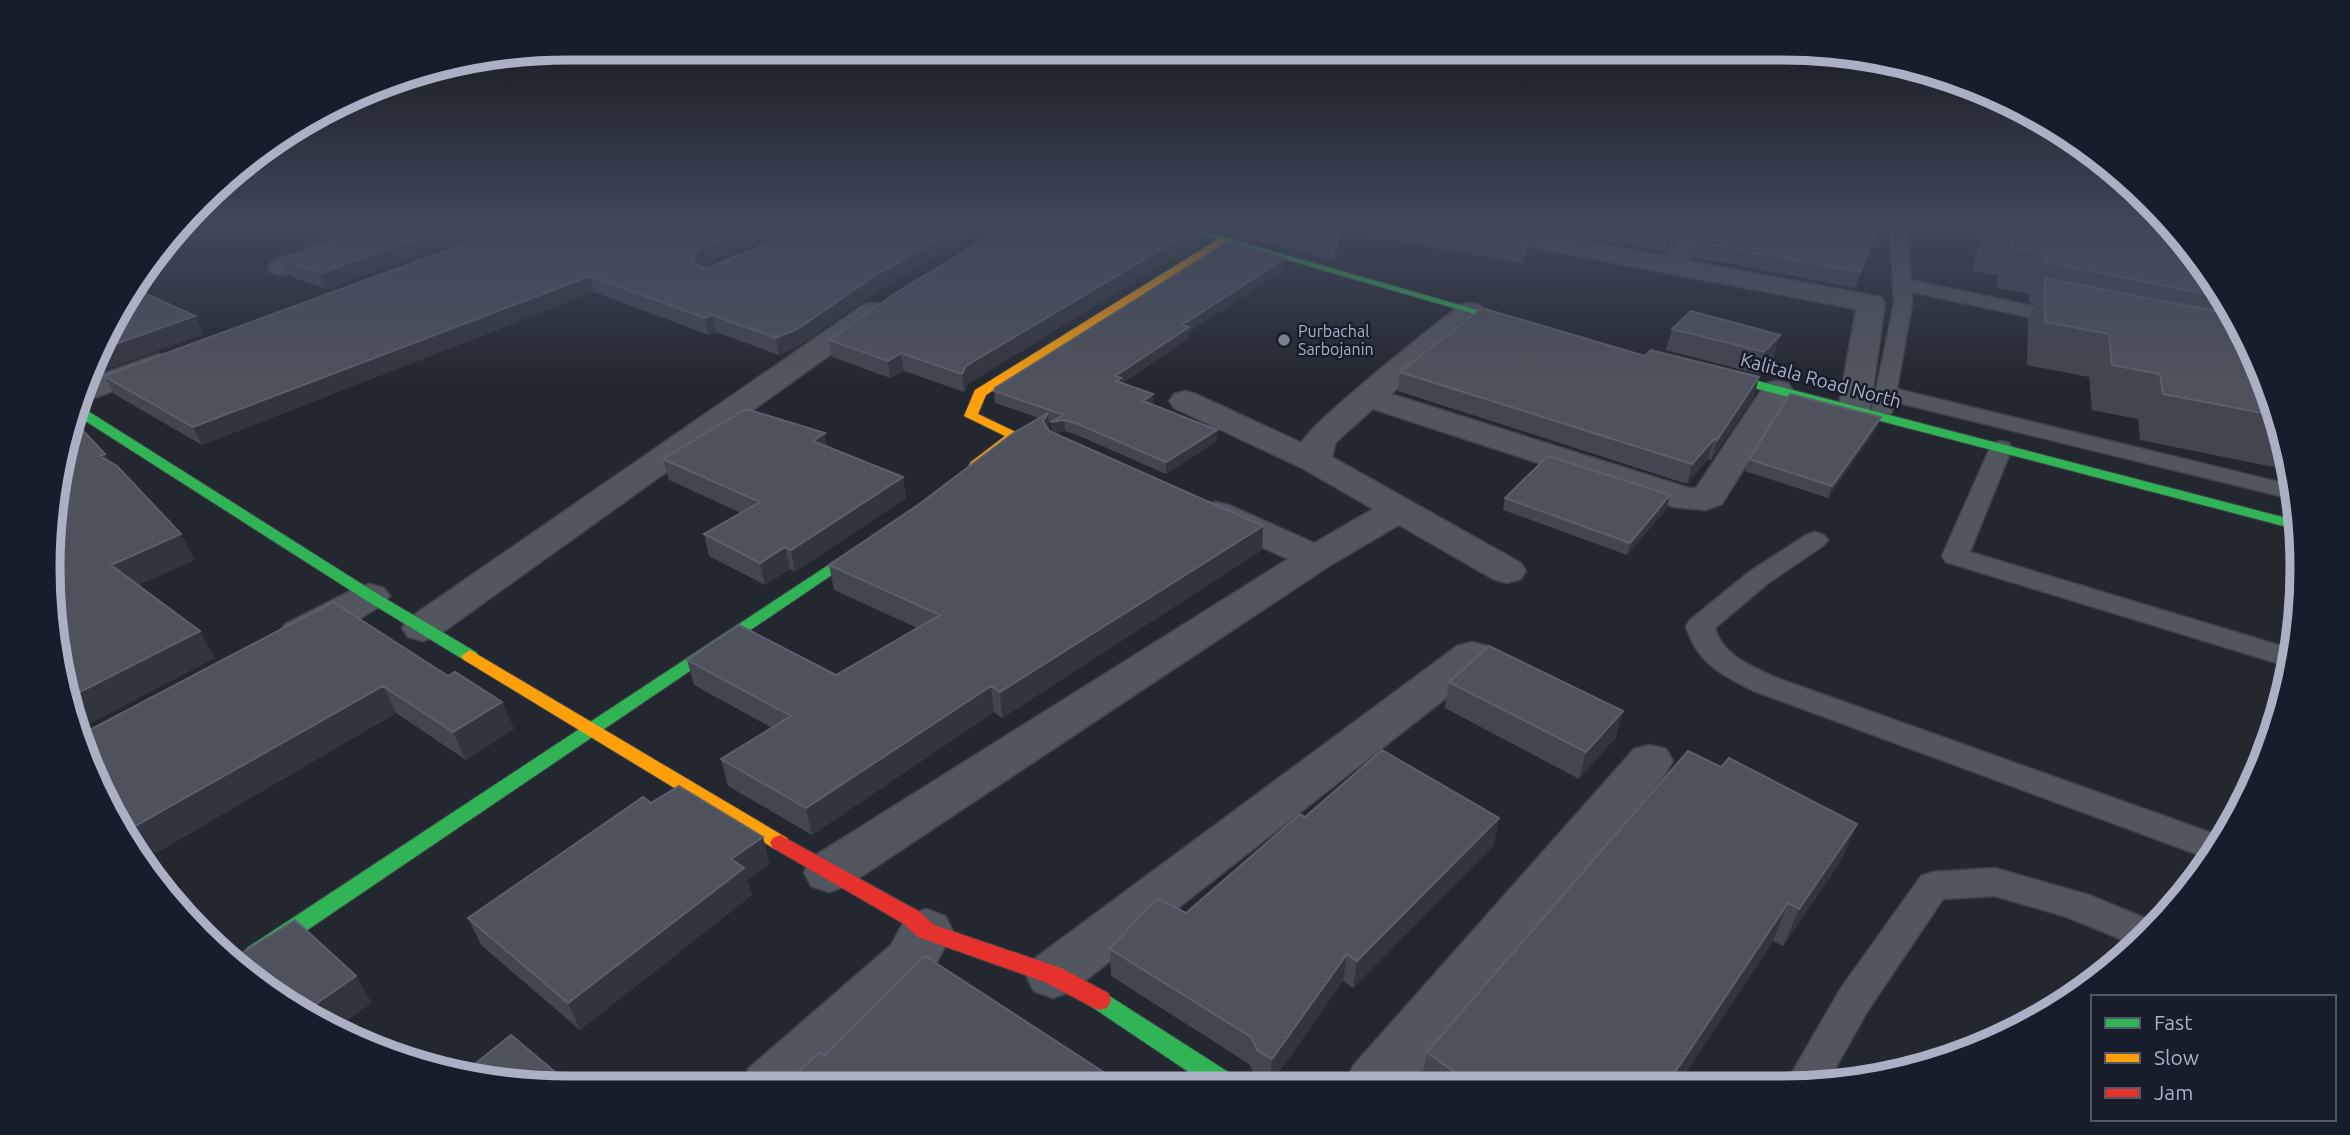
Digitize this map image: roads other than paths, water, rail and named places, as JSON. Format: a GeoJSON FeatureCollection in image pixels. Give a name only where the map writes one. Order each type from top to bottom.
{"type":"FeatureCollection","features":[{"type":"Feature","properties":{"kind":"street"},"geometry":{"type":"LineString","coordinates":[[961,477],[1015,435],[971,416],[980,393],[1163,278]]}},
{"type":"Feature","properties":{"kind":"street"},"geometry":{"type":"LineString","coordinates":[[1356,278],[1539,329]]}},
{"type":"Feature","properties":{"kind":"street"},"geometry":{"type":"LineString","coordinates":[[1743,278],[1871,303],[1868,414]]}},
{"type":"Feature","properties":{"kind":"street"},"geometry":{"type":"LineString","coordinates":[[422,628],[900,292]]}},
{"type":"Feature","properties":{"kind":"street"},"geometry":{"type":"LineString","coordinates":[[1314,461],[1320,438],[1470,311]]}},
{"type":"Feature","properties":{"kind":"street"},"geometry":{"type":"LineString","coordinates":[[92,388],[188,352]]}},
{"type":"Feature","properties":{"kind":"street","name":"Kalitala Road North"},"geometry":{"type":"LineString","coordinates":[[1697,369],[2288,523]]}},
{"type":"Feature","properties":{"kind":"street"},"geometry":{"type":"LineString","coordinates":[[1368,397],[1686,499],[1697,500],[1709,496],[1777,390]]}},
{"type":"Feature","properties":{"kind":"street"},"geometry":{"type":"LineString","coordinates":[[1185,401],[1314,461],[1507,571]]}},
{"type":"Feature","properties":{"kind":"street"},"geometry":{"type":"LineString","coordinates":[[83,413],[422,628],[829,872],[912,918],[926,931],[1053,975],[1107,1004],[1214,1076]]}},
{"type":"Feature","properties":{"kind":"street"},"geometry":{"type":"LineString","coordinates":[[1190,501],[1317,558]]}},
{"type":"Feature","properties":{"kind":"street"},"geometry":{"type":"LineString","coordinates":[[829,872],[1317,558],[1398,510]]}},
{"type":"Feature","properties":{"kind":"street"},"geometry":{"type":"LineString","coordinates":[[246,960],[884,534]]}},
{"type":"Feature","properties":{"kind":"street"},"geometry":{"type":"LineString","coordinates":[[271,649],[370,596]]}},
{"type":"Feature","properties":{"kind":"street"},"geometry":{"type":"LineString","coordinates":[[1053,975],[1472,656]]}},
{"type":"Feature","properties":{"kind":"street"},"geometry":{"type":"LineString","coordinates":[[1382,1076],[1650,761]]}},
{"type":"Feature","properties":{"kind":"street"},"geometry":{"type":"LineString","coordinates":[[783,1076],[911,961],[926,931]]}},
{"type":"Feature","properties":{"kind":"lane"},"geometry":{"type":"LineString","coordinates":[[1868,414],[1886,393],[1903,304],[1902,278]]}},
{"type":"Feature","properties":{"kind":"lane"},"geometry":{"type":"LineString","coordinates":[[1902,284],[2087,324]]}},
{"type":"Feature","properties":{"kind":"lane"},"geometry":{"type":"LineString","coordinates":[[1886,393],[2284,490]]}},
{"type":"Feature","properties":{"kind":"lane"},"geometry":{"type":"LineString","coordinates":[[2001,448],[1955,556],[2283,656]]}},
{"type":"Feature","properties":{"kind":"lane"},"geometry":{"type":"LineString","coordinates":[[1815,540],[1758,578],[1700,626],[1703,642],[1720,662],[1764,684],[2208,845]]}},
{"type":"Feature","properties":{"kind":"lane"},"geometry":{"type":"LineString","coordinates":[[1811,1074],[1854,1000],[1933,886],[1995,882],[2076,905],[2138,931]]}},
{"type":"Feature","properties":{"kind":"place","name":"Purbachal Sarbojanin"},"geometry":{"type":"Point","coordinates":[1284,340]}}]}
